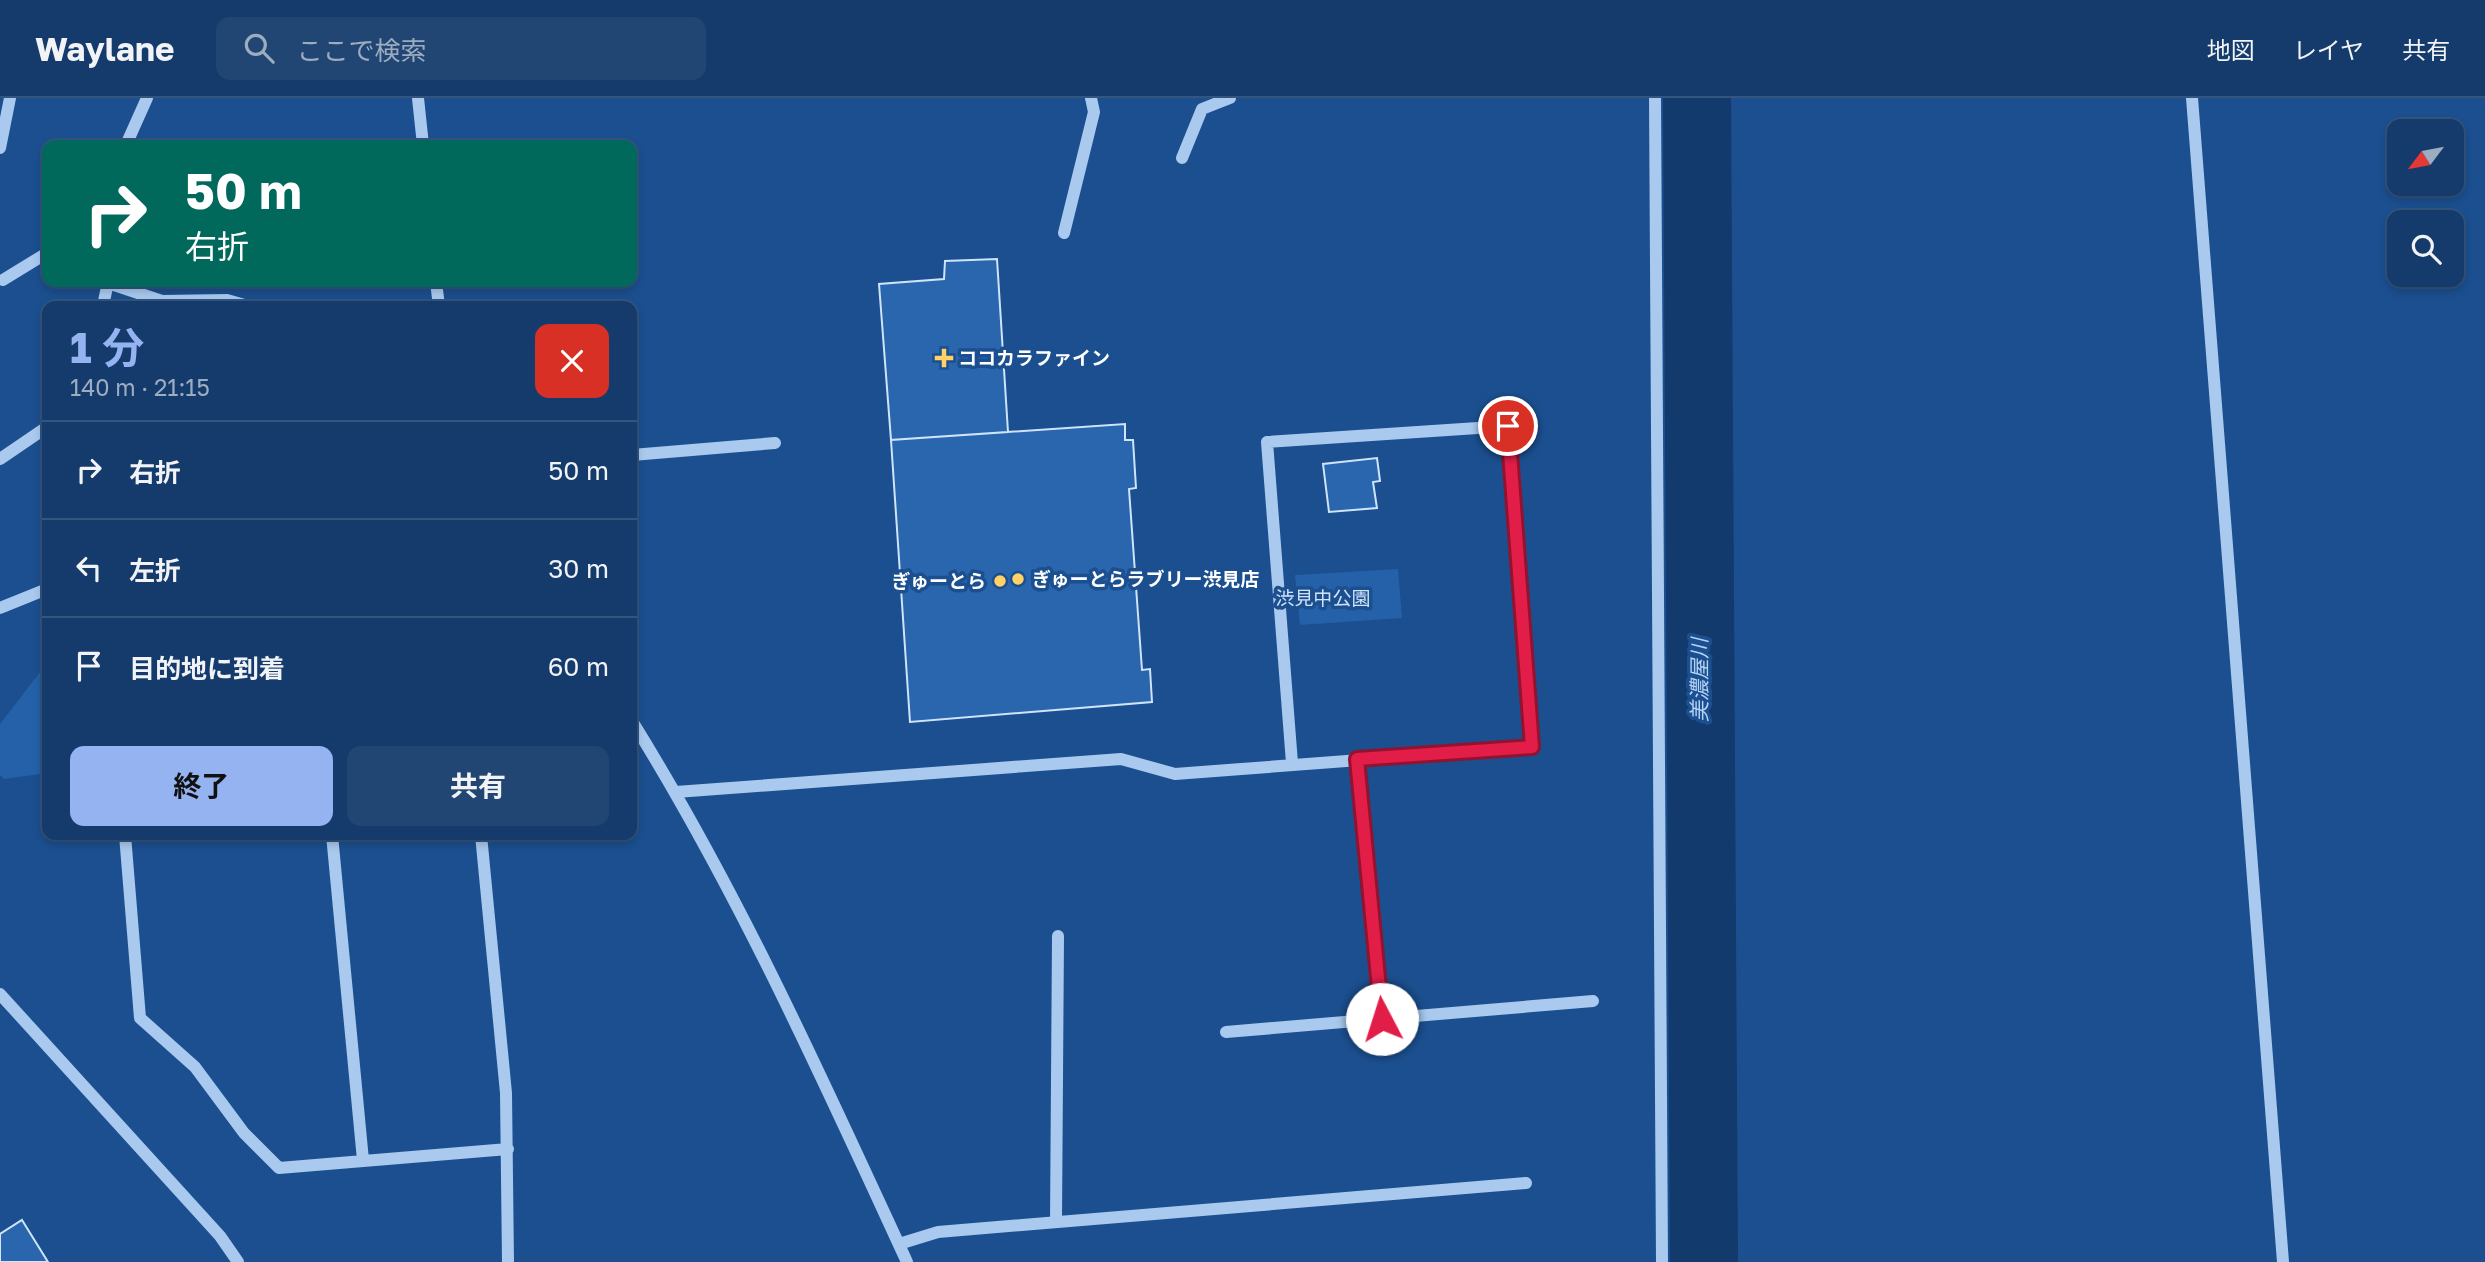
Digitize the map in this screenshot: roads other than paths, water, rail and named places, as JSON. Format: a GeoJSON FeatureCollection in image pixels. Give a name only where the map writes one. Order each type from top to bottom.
{"type":"FeatureCollection","features":[{"type":"Feature","properties":{"kind":"street"},"geometry":{"type":"LineString","coordinates":[[0,148],[10,98]]}},
{"type":"Feature","properties":{"kind":"street"},"geometry":{"type":"LineString","coordinates":[[128,140],[147,98]]}},
{"type":"Feature","properties":{"kind":"street"},"geometry":{"type":"LineString","coordinates":[[418,98],[422,140]]}},
{"type":"Feature","properties":{"kind":"street"},"geometry":{"type":"LineString","coordinates":[[1063,233],[1094,112],[1091,98]]}},
{"type":"Feature","properties":{"kind":"street"},"geometry":{"type":"LineString","coordinates":[[1182,158],[1202,109],[1230,98]]}},
{"type":"Feature","properties":{"kind":"street"},"geometry":{"type":"LineString","coordinates":[[1655,98],[1662,1262]]}},
{"type":"Feature","properties":{"kind":"street"},"geometry":{"type":"LineString","coordinates":[[2192,98],[2283,1262]]}},
{"type":"Feature","properties":{"kind":"street"},"geometry":{"type":"LineString","coordinates":[[1,277],[42,256]]}},
{"type":"Feature","properties":{"kind":"street"},"geometry":{"type":"LineString","coordinates":[[122,287],[162,301],[230,301]]}},
{"type":"Feature","properties":{"kind":"street"},"geometry":{"type":"LineString","coordinates":[[676,792],[1121,759],[1175,774],[1292,763],[1532,747],[1508,426],[1266,442],[1292,763]]}},
{"type":"Feature","properties":{"kind":"street"},"geometry":{"type":"LineString","coordinates":[[0,459],[42,430]]}},
{"type":"Feature","properties":{"kind":"street"},"geometry":{"type":"LineString","coordinates":[[637,456],[775,443]]}},
{"type":"Feature","properties":{"kind":"street"},"geometry":{"type":"LineString","coordinates":[[0,607],[42,591]]}},
{"type":"Feature","properties":{"kind":"street"},"geometry":{"type":"LineString","coordinates":[[637,729],[676,792],[801,1031],[907,1262]]}},
{"type":"Feature","properties":{"kind":"street"},"geometry":{"type":"LineString","coordinates":[[1357,759],[1382,1019]]}},
{"type":"Feature","properties":{"kind":"street"},"geometry":{"type":"LineString","coordinates":[[125,840],[140,1017],[195,1067],[244,1133],[279,1168],[508,1149]]}},
{"type":"Feature","properties":{"kind":"street"},"geometry":{"type":"LineString","coordinates":[[332,840],[363,1160]]}},
{"type":"Feature","properties":{"kind":"street"},"geometry":{"type":"LineString","coordinates":[[481,840],[506,1093],[508,1262]]}},
{"type":"Feature","properties":{"kind":"street"},"geometry":{"type":"LineString","coordinates":[[1056,1222],[1058,936]]}},
{"type":"Feature","properties":{"kind":"street"},"geometry":{"type":"LineString","coordinates":[[0,994],[220,1236],[237,1262]]}},
{"type":"Feature","properties":{"kind":"street"},"geometry":{"type":"LineString","coordinates":[[1226,1032],[1594,1001]]}},
{"type":"Feature","properties":{"kind":"street"},"geometry":{"type":"LineString","coordinates":[[899,1244],[938,1232],[1525,1183]]}},
{"type":"Feature","properties":{"kind":"waterway","name":"美濃屋川"},"geometry":{"type":"LineString","coordinates":[[1697,98],[1704,1262]]}},
{"type":"Feature","properties":{"kind":"place","name":"ココカラファイン"},"geometry":{"type":"Point","coordinates":[944,358]}},
{"type":"Feature","properties":{"kind":"place","name":"ぎゅーとらラブリー渋見店"},"geometry":{"type":"Point","coordinates":[1018,579]}},
{"type":"Feature","properties":{"kind":"place","name":"ぎゅーとら"},"geometry":{"type":"Point","coordinates":[1000,581]}},
{"type":"Feature","properties":{"kind":"park label","name":"渋見中公園"},"geometry":{"type":"Point","coordinates":[1323,598]}}]}
